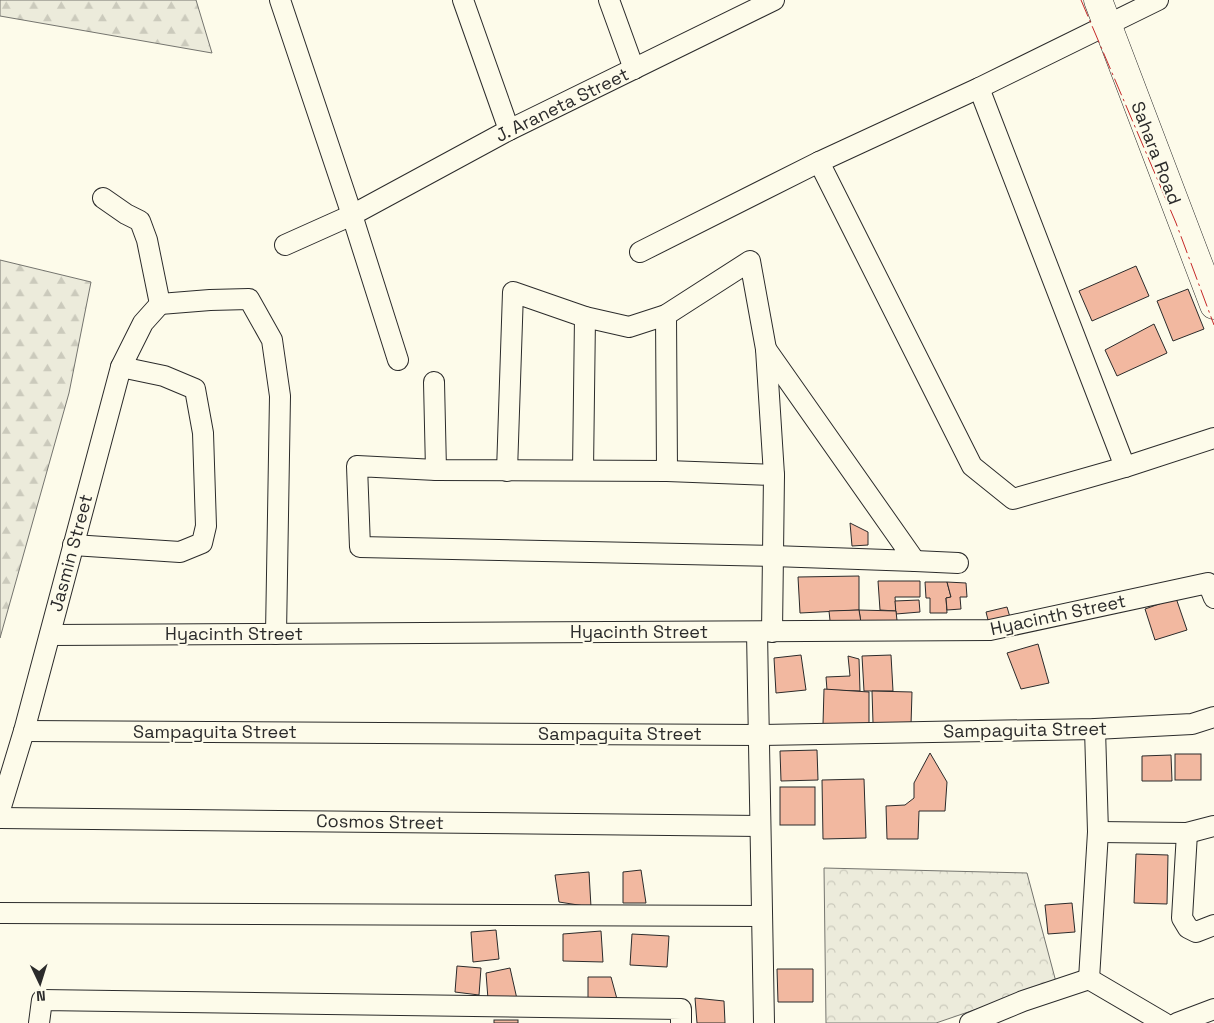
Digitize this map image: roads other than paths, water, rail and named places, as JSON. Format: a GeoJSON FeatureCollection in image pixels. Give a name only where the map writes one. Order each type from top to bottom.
{"type":"FeatureCollection","features":[{"type":"Feature","properties":{"kind":"main road","name":"Sahara Road"},"geometry":{"type":"LineString","coordinates":[[1103,12],[1214,305]]}},
{"type":"Feature","properties":{"kind":"street"},"geometry":{"type":"LineString","coordinates":[[280,0],[352,214],[398,360]]}},
{"type":"Feature","properties":{"kind":"street"},"geometry":{"type":"LineString","coordinates":[[463,0],[509,130]]}},
{"type":"Feature","properties":{"kind":"street"},"geometry":{"type":"LineString","coordinates":[[609,0],[634,69]]}},
{"type":"Feature","properties":{"kind":"street"},"geometry":{"type":"LineString","coordinates":[[640,252],[819,162],[978,88],[1103,12],[1158,0]]}},
{"type":"Feature","properties":{"kind":"street","name":"J. Araneta Street"},"geometry":{"type":"LineString","coordinates":[[285,245],[352,214],[509,130],[768,1]]}},
{"type":"Feature","properties":{"kind":"street"},"geometry":{"type":"LineString","coordinates":[[978,88],[1125,466]]}},
{"type":"Feature","properties":{"kind":"street"},"geometry":{"type":"LineString","coordinates":[[819,162],[972,466],[1012,499],[1214,438]]}},
{"type":"Feature","properties":{"kind":"street"},"geometry":{"type":"LineString","coordinates":[[103,198],[140,221],[147,240],[160,304],[249,299],[272,340],[280,396],[276,634]]}},
{"type":"Feature","properties":{"kind":"street"},"geometry":{"type":"LineString","coordinates":[[507,471],[513,292],[585,317],[629,327],[666,315],[750,261],[766,349],[774,475],[773,556],[764,632],[759,735],[764,1023]]}},
{"type":"Feature","properties":{"kind":"street","name":"Jasmin Street"},"geometry":{"type":"LineString","coordinates":[[0,810],[24,731],[121,367],[143,323],[160,304]]}},
{"type":"Feature","properties":{"kind":"street"},"geometry":{"type":"LineString","coordinates":[[666,315],[667,471]]}},
{"type":"Feature","properties":{"kind":"street"},"geometry":{"type":"LineString","coordinates":[[583,470],[585,317]]}},
{"type":"Feature","properties":{"kind":"street"},"geometry":{"type":"LineString","coordinates":[[766,349],[915,561]]}},
{"type":"Feature","properties":{"kind":"street"},"geometry":{"type":"LineString","coordinates":[[73,545],[180,552],[202,543],[206,526],[203,433],[195,389],[164,376],[121,367]]}},
{"type":"Feature","properties":{"kind":"street"},"geometry":{"type":"LineString","coordinates":[[434,382],[436,470]]}},
{"type":"Feature","properties":{"kind":"street"},"geometry":{"type":"LineString","coordinates":[[774,475],[667,471],[436,470],[357,466],[360,548],[773,556],[958,563]]}},
{"type":"Feature","properties":{"kind":"street","name":"Hyacinth Street"},"geometry":{"type":"LineString","coordinates":[[50,635],[990,630],[1208,583],[1214,598]]}},
{"type":"Feature","properties":{"kind":"street","name":"Sampaguita Street"},"geometry":{"type":"LineString","coordinates":[[24,731],[759,735],[1095,729],[1192,724],[1214,717]]}},
{"type":"Feature","properties":{"kind":"street"},"geometry":{"type":"LineString","coordinates":[[1089,979],[1098,832],[1095,729]]}},
{"type":"Feature","properties":{"kind":"street","name":"Cosmos Street"},"geometry":{"type":"LineString","coordinates":[[0,818],[760,826]]}},
{"type":"Feature","properties":{"kind":"street"},"geometry":{"type":"LineString","coordinates":[[1098,832],[1187,833],[1214,826]]}},
{"type":"Feature","properties":{"kind":"street"},"geometry":{"type":"LineString","coordinates":[[1187,833],[1182,918],[1188,928],[1196,932],[1214,925]]}},
{"type":"Feature","properties":{"kind":"street"},"geometry":{"type":"LineString","coordinates":[[0,913],[762,916]]}},
{"type":"Feature","properties":{"kind":"street"},"geometry":{"type":"LineString","coordinates":[[970,1023],[1023,1001],[1089,979],[1164,1023]]}},
{"type":"Feature","properties":{"kind":"street"},"geometry":{"type":"LineString","coordinates":[[39,1023],[42,1000],[682,1009],[681,1023]]}},
{"type":"Feature","properties":{"kind":"street"},"geometry":{"type":"LineString","coordinates":[[1176,1023],[1214,1009]]}}]}
